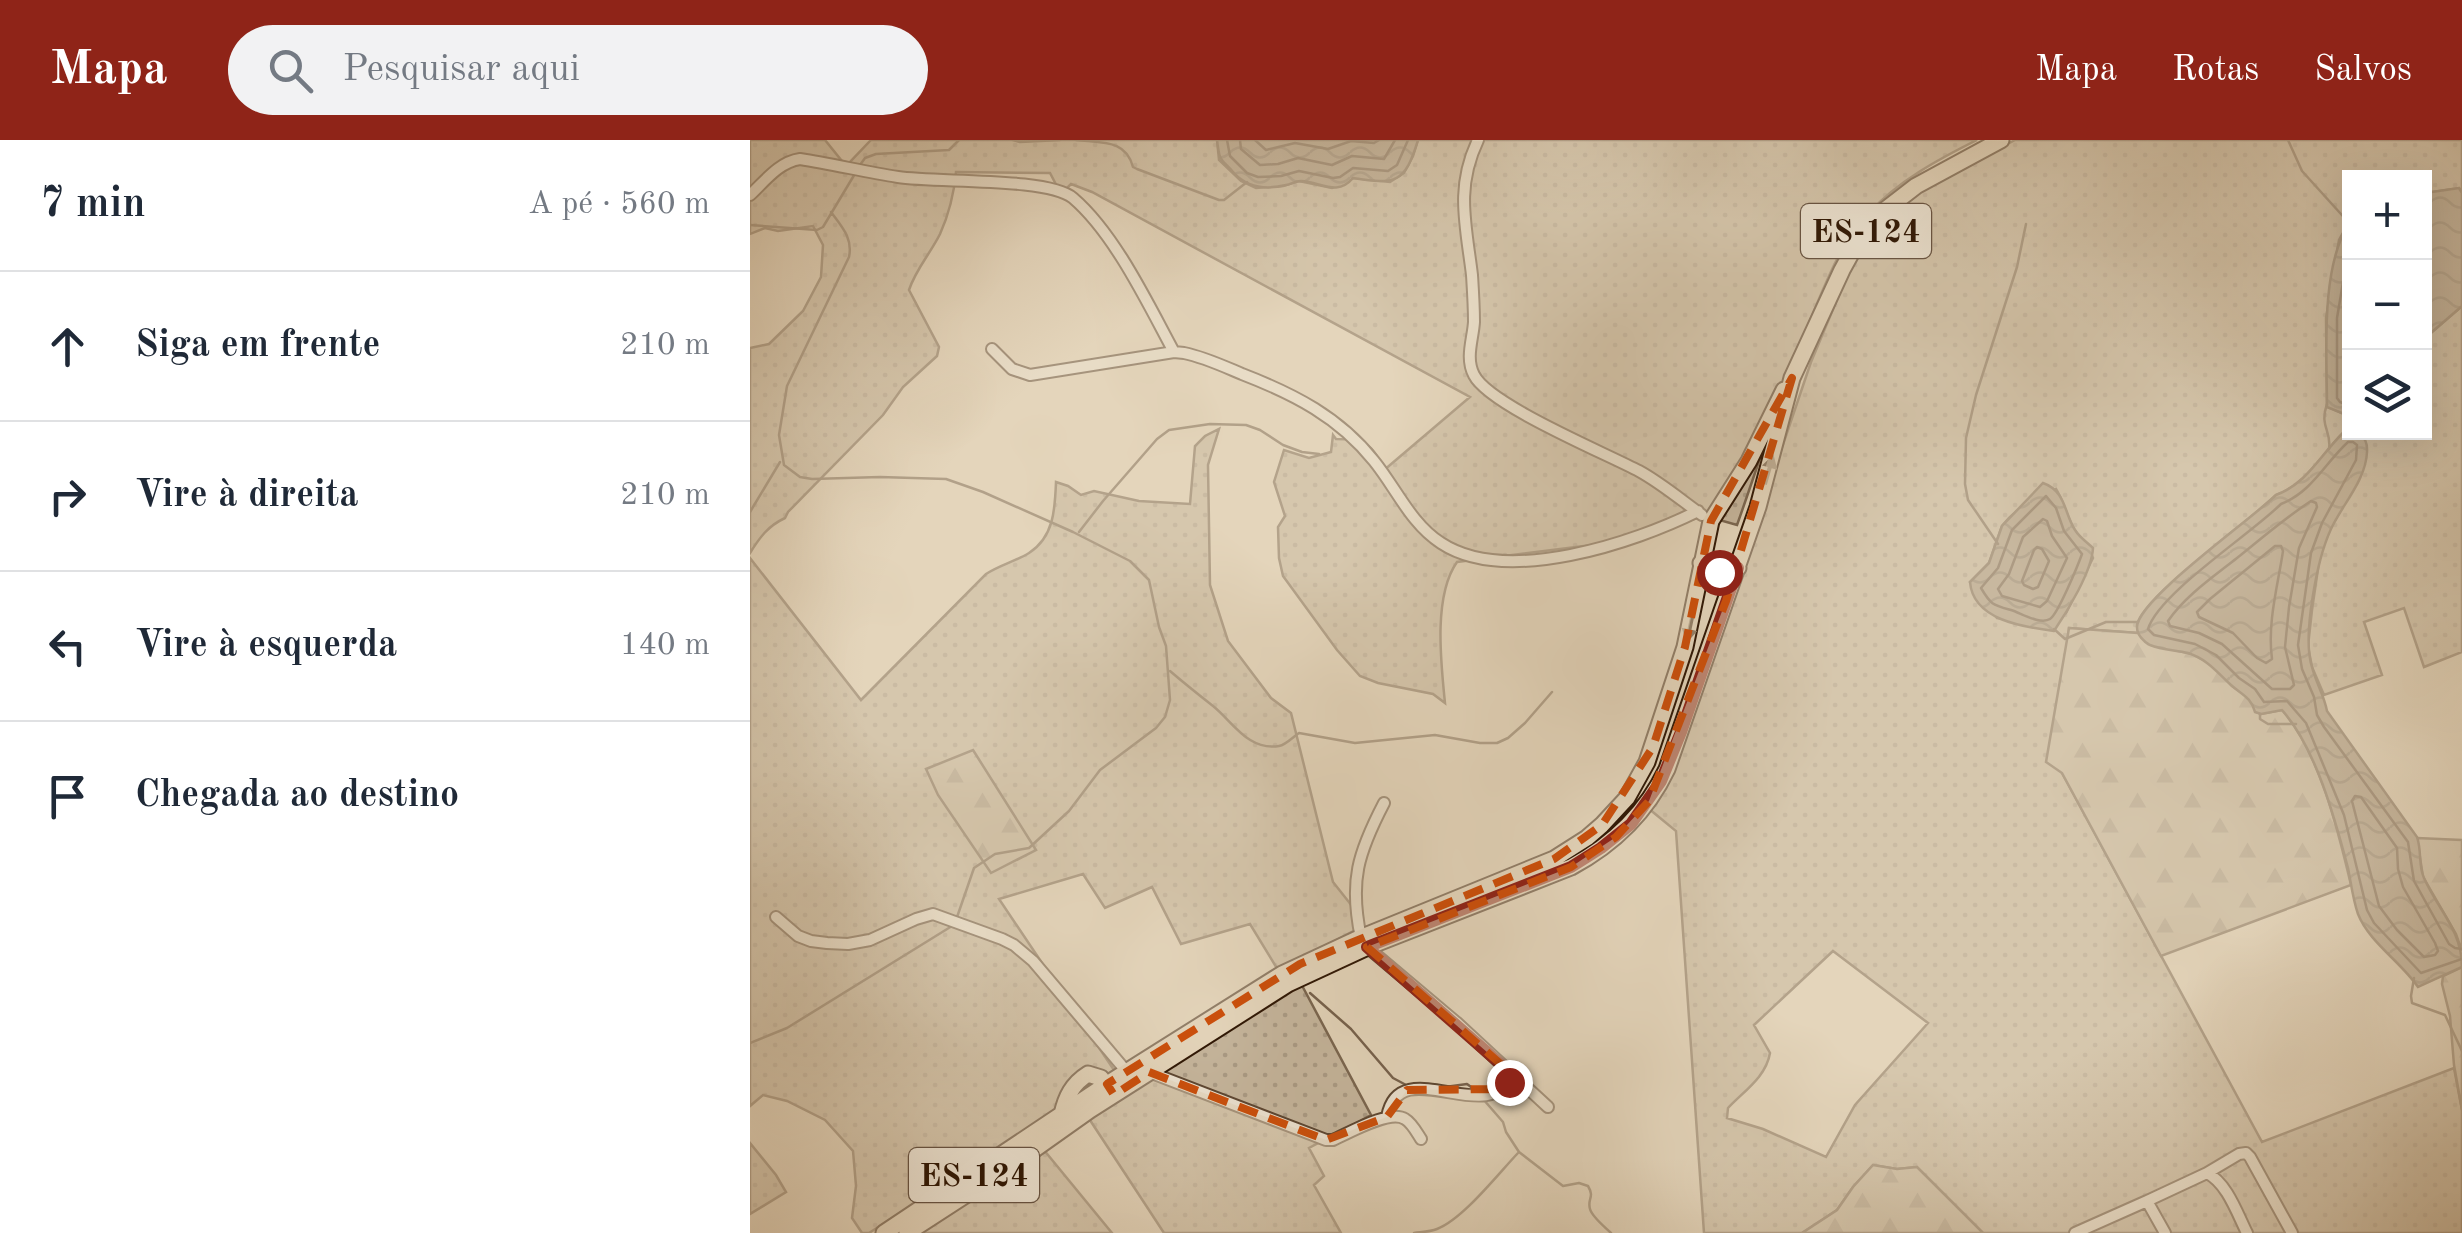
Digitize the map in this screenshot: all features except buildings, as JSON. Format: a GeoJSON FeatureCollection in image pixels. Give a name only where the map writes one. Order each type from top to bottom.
{"type":"FeatureCollection","features":[{"type":"Feature","properties":{"kind":"main road","name":"ES-124"},"geometry":{"type":"LineString","coordinates":[[1110,1089],[1149,1072],[1267,996],[1364,942],[1554,858],[1587,838],[1616,811],[1634,786],[1653,747],[1686,647],[1702,563],[1704,516],[1728,495],[1749,461],[1859,239],[1885,210],[1916,186],[2002,140]]}},
{"type":"Feature","properties":{"kind":"main road","name":"ES-124"},"geometry":{"type":"LineString","coordinates":[[908,1233],[1018,1161],[1127,1072],[1282,974],[1571,867],[1631,824],[1667,769],[1758,507],[1792,378]]}},
{"type":"Feature","properties":{"kind":"main road"},"geometry":{"type":"LineString","coordinates":[[1728,495],[1744,496],[1758,507]]}},
{"type":"Feature","properties":{"kind":"main road"},"geometry":{"type":"LineString","coordinates":[[1702,563],[1724,573],[1738,568]]}},
{"type":"Feature","properties":{"kind":"main road","name":"ES-124"},"geometry":{"type":"LineString","coordinates":[[884,1233],[1062,1114],[1068,1094],[1088,1074],[1094,1074],[1110,1089]]}},
{"type":"Feature","properties":{"kind":"street"},"geometry":{"type":"LineString","coordinates":[[1478,140],[1463,189],[1474,307],[1470,362],[1474,376],[1493,394],[1642,472],[1704,516]]}},
{"type":"Feature","properties":{"kind":"street"},"geometry":{"type":"LineString","coordinates":[[750,195],[779,167],[800,159],[900,178],[1029,184],[1067,194],[1112,246],[1174,352]]}},
{"type":"Feature","properties":{"kind":"street"},"geometry":{"type":"LineString","coordinates":[[992,349],[1016,372],[1030,375],[1174,352],[1194,355],[1276,387],[1334,420],[1363,447],[1428,534],[1470,556],[1505,561],[1557,558],[1704,516]]}},
{"type":"Feature","properties":{"kind":"street"},"geometry":{"type":"LineString","coordinates":[[1384,803],[1358,865],[1355,901],[1364,942],[1548,1107]]}},
{"type":"Feature","properties":{"kind":"street"},"geometry":{"type":"LineString","coordinates":[[776,918],[811,941],[848,944],[870,940],[928,914],[937,915],[1014,945],[1033,961],[1127,1072]]}},
{"type":"Feature","properties":{"kind":"street"},"geometry":{"type":"LineString","coordinates":[[1149,1072],[1326,1140],[1388,1117],[1404,1117],[1421,1140]]}},
{"type":"Feature","properties":{"kind":"street"},"geometry":{"type":"LineString","coordinates":[[1388,1117],[1394,1100],[1407,1090],[1497,1093],[1507,1086],[1512,1074]]}},
{"type":"Feature","properties":{"kind":"street"},"geometry":{"type":"LineString","coordinates":[[2077,1232],[2246,1154],[2292,1233]]}},
{"type":"Feature","properties":{"kind":"street"},"geometry":{"type":"LineString","coordinates":[[2207,1172],[2222,1186],[2247,1233]]}},
{"type":"Feature","properties":{"kind":"street"},"geometry":{"type":"LineString","coordinates":[[2147,1201],[2164,1233]]}},
{"type":"Feature","properties":{"kind":"highlighted area"},"geometry":{"type":"Polygon","coordinates":[[[1792,378],[1726,601],[1649,801],[1616,837],[1571,867],[1367,947],[1512,1074],[1504,1089],[1407,1090],[1387,1117],[1326,1140],[1149,1072],[1114,1095],[1107,1084],[1300,964],[1554,859],[1602,825],[1653,747],[1685,647],[1711,521],[1792,378]]]}},
{"type":"Feature","properties":{"kind":"green space"},"geometry":{"type":"Polygon","coordinates":[[[750,140],[825,140],[846,166],[871,140],[1217,140],[1219,160],[1241,181],[1256,188],[1299,181],[1332,188],[1353,178],[1390,182],[1404,173],[1418,140],[1977,140],[1934,163],[1880,201],[1844,246],[1794,360],[1737,525],[1700,517],[1632,540],[1457,562],[1449,576],[1442,611],[1445,703],[1433,694],[1360,676],[1337,650],[1283,576],[1278,527],[1285,516],[1274,482],[1284,450],[1309,458],[1331,452],[1333,435],[1367,445],[1383,471],[1470,397],[1092,192],[1071,184],[1061,194],[1050,173],[956,172],[943,226],[909,290],[939,347],[937,356],[903,387],[883,415],[785,518],[765,533],[750,553],[750,348],[769,344],[803,311],[821,277],[823,245],[813,226],[778,231],[765,228],[750,234],[750,140]]]}},
{"type":"Feature","properties":{"kind":"green space"},"geometry":{"type":"Polygon","coordinates":[[[2015,140],[2462,140],[2462,193],[2459,188],[2432,192],[2432,170],[2342,170],[2342,235],[2326,318],[2327,407],[2342,413],[2342,434],[2296,484],[2276,495],[2157,596],[2143,612],[2138,633],[2069,628],[2062,773],[2262,1142],[2454,1068],[2462,1110],[2462,1233],[1983,1233],[1917,1167],[1873,1165],[1837,1210],[1802,1233],[1704,1233],[1676,831],[1648,808],[1770,483],[1811,362],[1849,271],[1888,217],[1920,192],[2015,140]],[[2056,489],[2018,510],[2002,526],[1989,563],[1970,582],[1997,618],[2066,613],[2093,558],[2074,529],[2056,489]],[[1833,951],[1754,1025],[1770,1053],[1768,1062],[1754,1083],[1728,1108],[1727,1118],[1826,1157],[1855,1105],[1928,1023],[1833,951]]]}},
{"type":"Feature","properties":{"kind":"green space"},"geometry":{"type":"Polygon","coordinates":[[[2462,306],[2462,652],[2424,667],[2404,608],[2364,622],[2382,675],[2324,695],[2308,646],[2320,555],[2360,477],[2362,440],[2432,440],[2432,332],[2462,306]]]}},
{"type":"Feature","properties":{"kind":"green space"},"geometry":{"type":"Polygon","coordinates":[[[1219,429],[1208,465],[1210,585],[1228,641],[1271,698],[1291,713],[1333,882],[1356,911],[1361,927],[1278,970],[1250,924],[1181,944],[1152,887],[1105,908],[1083,874],[999,899],[1116,1073],[869,1233],[862,1233],[852,1218],[856,1186],[853,1151],[825,1120],[787,1101],[763,1095],[750,1106],[750,558],[861,700],[986,574],[1024,556],[1044,539],[1052,522],[1056,482],[1081,495],[1094,491],[1139,501],[1190,504],[1195,446],[1219,429]]]}},
{"type":"Feature","properties":{"kind":"green space"},"geometry":{"type":"Polygon","coordinates":[[[2069,628],[2138,633],[2148,644],[2192,654],[2211,664],[2250,698],[2256,712],[2282,710],[2317,770],[2351,885],[2161,956],[2062,773],[2046,762],[2069,628]]]}},
{"type":"Feature","properties":{"kind":"green space"},"geometry":{"type":"Polygon","coordinates":[[[973,750],[1036,850],[991,873],[938,795],[926,769],[973,750]]]}},
{"type":"Feature","properties":{"kind":"green space"},"geometry":{"type":"Polygon","coordinates":[[[2417,838],[2462,840],[2462,951],[2423,877],[2417,838]]]}},
{"type":"Feature","properties":{"kind":"green space"},"geometry":{"type":"Polygon","coordinates":[[[2462,967],[2462,1110],[2442,984],[2443,976],[2462,967]]]}},
{"type":"Feature","properties":{"kind":"green space"},"geometry":{"type":"Polygon","coordinates":[[[1298,978],[1371,1115],[1309,1148],[1324,1176],[1314,1185],[1341,1233],[1164,1233],[1086,1114],[1298,978]]]}},
{"type":"Feature","properties":{"kind":"green space"},"geometry":{"type":"Polygon","coordinates":[[[750,1143],[786,1192],[750,1214],[750,1143]]]}},
{"type":"Feature","properties":{"kind":"green space"},"geometry":{"type":"Polygon","coordinates":[[[1039,1144],[1112,1233],[900,1233],[1039,1144]]]}},
{"type":"Feature","properties":{"kind":"green space"},"geometry":{"type":"Polygon","coordinates":[[[1873,1165],[1917,1167],[1983,1233],[1802,1233],[1837,1210],[1873,1165]]]}},
{"type":"Feature","properties":{"kind":"water"},"geometry":{"type":"Polygon","coordinates":[[[1217,140],[1418,140],[1408,165],[1397,178],[1353,178],[1335,188],[1301,181],[1271,187],[1251,185],[1221,159],[1217,140]]]}},
{"type":"Feature","properties":{"kind":"water"},"geometry":{"type":"Polygon","coordinates":[[[2459,188],[2462,193],[2462,306],[2432,332],[2432,260],[2432,192],[2459,188]]]}},
{"type":"Feature","properties":{"kind":"water"},"geometry":{"type":"Polygon","coordinates":[[[2342,238],[2342,413],[2327,407],[2326,337],[2329,287],[2342,238]]]}},
{"type":"Feature","properties":{"kind":"water"},"geometry":{"type":"Polygon","coordinates":[[[2342,434],[2342,440],[2365,440],[2366,462],[2331,529],[2321,559],[2312,598],[2309,654],[2327,711],[2417,837],[2424,878],[2458,942],[2462,967],[2418,987],[2370,934],[2358,914],[2323,785],[2305,744],[2282,710],[2255,712],[2249,700],[2206,662],[2188,653],[2150,645],[2137,630],[2142,614],[2175,579],[2313,468],[2342,434]]]}},
{"type":"Feature","properties":{"kind":"water"},"geometry":{"type":"Polygon","coordinates":[[[2043,483],[2056,491],[2075,530],[2093,548],[2084,579],[2054,631],[2015,624],[1990,613],[1973,595],[1970,582],[1989,563],[2002,526],[2043,483]]]}},
{"type":"Feature","properties":{"kind":"waterway"},"geometry":{"type":"LineString","coordinates":[[860,165],[876,154],[949,150],[959,140]]}},
{"type":"Feature","properties":{"kind":"waterway"},"geometry":{"type":"LineString","coordinates":[[1013,140],[1060,140]]}},
{"type":"Feature","properties":{"kind":"waterway"},"geometry":{"type":"LineString","coordinates":[[1076,140],[1119,147],[1133,167],[1219,200],[1247,182]]}},
{"type":"Feature","properties":{"kind":"waterway"},"geometry":{"type":"LineString","coordinates":[[2288,140],[2302,171],[2342,215]]}},
{"type":"Feature","properties":{"kind":"waterway"},"geometry":{"type":"LineString","coordinates":[[750,225],[817,230],[823,227],[856,172]]}},
{"type":"Feature","properties":{"kind":"waterway"},"geometry":{"type":"LineString","coordinates":[[831,212],[848,238],[849,257],[787,386],[779,435],[784,465],[800,477],[812,479],[946,479],[1073,532],[1130,561],[1149,580],[1166,646],[1170,700],[1165,717],[1100,770],[1069,811],[1029,848],[995,854],[974,868],[956,920]]}},
{"type":"Feature","properties":{"kind":"waterway"},"geometry":{"type":"LineString","coordinates":[[1998,544],[1968,500],[1966,438],[2026,224]]}},
{"type":"Feature","properties":{"kind":"waterway"},"geometry":{"type":"LineString","coordinates":[[2327,404],[2324,418],[2329,449]]}},
{"type":"Feature","properties":{"kind":"waterway"},"geometry":{"type":"LineString","coordinates":[[1079,532],[1157,439],[1169,430],[1210,424],[1246,425],[1283,445],[1319,454]]}},
{"type":"Feature","properties":{"kind":"waterway"},"geometry":{"type":"LineString","coordinates":[[750,512],[780,462]]}},
{"type":"Feature","properties":{"kind":"waterway"},"geometry":{"type":"LineString","coordinates":[[2054,629],[2065,639],[2106,622],[2138,622]]}},
{"type":"Feature","properties":{"kind":"waterway"},"geometry":{"type":"LineString","coordinates":[[1170,671],[1242,734],[1268,746],[1282,745],[1299,733],[1355,743],[1435,735],[1497,743],[1525,723],[1552,692]]}},
{"type":"Feature","properties":{"kind":"waterway"},"geometry":{"type":"LineString","coordinates":[[2260,714],[2260,719],[2268,724],[2296,724]]}},
{"type":"Feature","properties":{"kind":"waterway"},"geometry":{"type":"LineString","coordinates":[[750,1043],[787,1028],[952,926]]}},
{"type":"Feature","properties":{"kind":"waterway"},"geometry":{"type":"LineString","coordinates":[[2414,978],[2412,1003],[2445,1015],[2462,1051]]}},
{"type":"Feature","properties":{"kind":"waterway"},"geometry":{"type":"LineString","coordinates":[[1310,993],[1351,1029],[1393,1078],[1408,1086]]}},
{"type":"Feature","properties":{"kind":"waterway"},"geometry":{"type":"LineString","coordinates":[[1445,1087],[1467,1084],[1478,1092]]}},
{"type":"Feature","properties":{"kind":"waterway"},"geometry":{"type":"LineString","coordinates":[[1483,1099],[1503,1122],[1519,1152],[1563,1186],[1588,1186],[1591,1212],[1611,1233]]}},
{"type":"Feature","properties":{"kind":"waterway"},"geometry":{"type":"LineString","coordinates":[[1414,1233],[1437,1229],[1458,1216],[1518,1153]]}},
{"type":"Feature","properties":{"kind":"route"},"geometry":{"type":"LineString","coordinates":[[1509,1082],[1512,1074],[1367,947],[1571,867],[1631,824],[1667,769],[1738,568],[1719,572]]}}]}
